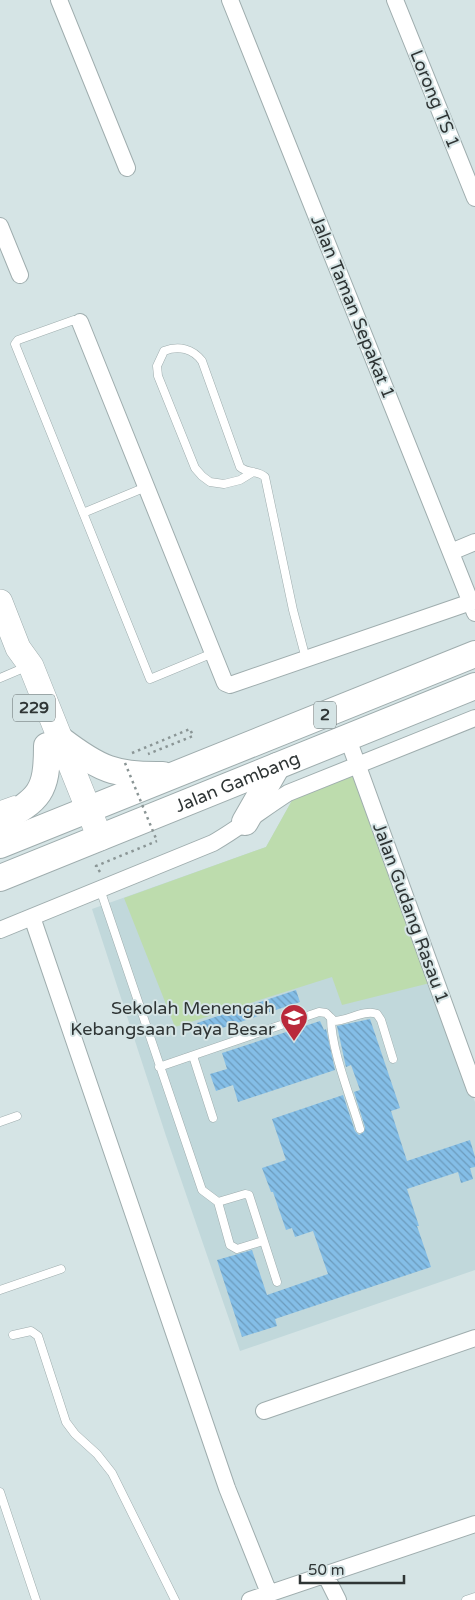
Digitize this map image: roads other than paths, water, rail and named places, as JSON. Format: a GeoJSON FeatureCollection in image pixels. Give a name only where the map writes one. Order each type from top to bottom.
{"type":"FeatureCollection","features":[{"type":"Feature","properties":{"kind":"highway","name":"Jalan Gambang"},"geometry":{"type":"LineString","coordinates":[[0,845],[475,654]]}},
{"type":"Feature","properties":{"kind":"highway","name":"Jalan Gambang"},"geometry":{"type":"LineString","coordinates":[[0,878],[278,766],[347,736],[475,686]]}},
{"type":"Feature","properties":{"kind":"highway"},"geometry":{"type":"LineString","coordinates":[[0,821],[30,802],[41,789],[46,779],[54,743],[112,771],[139,775],[174,775]]}},
{"type":"Feature","properties":{"kind":"highway"},"geometry":{"type":"LineString","coordinates":[[245,822],[278,766]]}},
{"type":"Feature","properties":{"kind":"main road","name":"229"},"geometry":{"type":"LineString","coordinates":[[0,602],[17,665],[54,743],[92,841]]}},
{"type":"Feature","properties":{"kind":"street"},"geometry":{"type":"LineString","coordinates":[[59,0],[127,168]]}},
{"type":"Feature","properties":{"kind":"street","name":"Jalan Taman Sepakat 1"},"geometry":{"type":"LineString","coordinates":[[230,0],[473,608]]}},
{"type":"Feature","properties":{"kind":"street","name":"Lorong TS 1"},"geometry":{"type":"LineString","coordinates":[[395,0],[475,198]]}},
{"type":"Feature","properties":{"kind":"street"},"geometry":{"type":"LineString","coordinates":[[0,226],[20,276]]}},
{"type":"Feature","properties":{"kind":"street"},"geometry":{"type":"LineString","coordinates":[[80,322],[225,684],[230,685],[306,658],[473,608]]}},
{"type":"Feature","properties":{"kind":"street"},"geometry":{"type":"LineString","coordinates":[[451,552],[475,542]]}},
{"type":"Feature","properties":{"kind":"street"},"geometry":{"type":"LineString","coordinates":[[0,930],[213,843],[288,793],[475,718]]}},
{"type":"Feature","properties":{"kind":"street","name":"Jalan Gudang Rasau 1"},"geometry":{"type":"LineString","coordinates":[[347,736],[475,1089]]}},
{"type":"Feature","properties":{"kind":"street"},"geometry":{"type":"LineString","coordinates":[[32,917],[227,1488],[269,1593]]}},
{"type":"Feature","properties":{"kind":"street"},"geometry":{"type":"LineString","coordinates":[[264,1411],[475,1338]]}},
{"type":"Feature","properties":{"kind":"street"},"geometry":{"type":"LineString","coordinates":[[250,1600],[475,1524]]}},
{"type":"Feature","properties":{"kind":"street"},"geometry":{"type":"LineString","coordinates":[[323,1575],[338,1600]]}},
{"type":"Feature","properties":{"kind":"lane"},"geometry":{"type":"LineString","coordinates":[[80,322],[74,320],[18,340],[15,344],[150,679],[213,654]]}},
{"type":"Feature","properties":{"kind":"lane"},"geometry":{"type":"LineString","coordinates":[[253,472],[240,480],[224,484],[210,482],[195,468],[158,376],[157,366],[164,351],[174,347],[186,349],[196,354],[202,361],[240,467],[244,470],[253,472],[261,474],[265,477],[293,610],[306,658]]}},
{"type":"Feature","properties":{"kind":"lane"},"geometry":{"type":"LineString","coordinates":[[83,513],[146,487]]}},
{"type":"Feature","properties":{"kind":"lane"},"geometry":{"type":"LineString","coordinates":[[0,805],[41,789]]}},
{"type":"Feature","properties":{"kind":"lane"},"geometry":{"type":"LineString","coordinates":[[100,889],[202,1190],[218,1202],[230,1245],[233,1248],[237,1249],[263,1241]]}},
{"type":"Feature","properties":{"kind":"lane"},"geometry":{"type":"LineString","coordinates":[[159,1067],[319,1012],[326,1013],[334,1021],[368,1012],[377,1014],[393,1059]]}},
{"type":"Feature","properties":{"kind":"lane"},"geometry":{"type":"LineString","coordinates":[[332,1018],[333,1036],[360,1129]]}},
{"type":"Feature","properties":{"kind":"lane"},"geometry":{"type":"LineString","coordinates":[[192,1056],[213,1118]]}},
{"type":"Feature","properties":{"kind":"lane"},"geometry":{"type":"LineString","coordinates":[[0,1122],[17,1116]]}},
{"type":"Feature","properties":{"kind":"lane"},"geometry":{"type":"LineString","coordinates":[[218,1202],[245,1194],[249,1195],[277,1282]]}},
{"type":"Feature","properties":{"kind":"lane"},"geometry":{"type":"LineString","coordinates":[[0,1290],[62,1269]]}},
{"type":"Feature","properties":{"kind":"lane"},"geometry":{"type":"LineString","coordinates":[[13,1335],[31,1331],[38,1336],[66,1422],[75,1434],[101,1458],[112,1473],[175,1600]]}},
{"type":"Feature","properties":{"kind":"lane"},"geometry":{"type":"LineString","coordinates":[[0,1492],[36,1600]]}},
{"type":"Feature","properties":{"kind":"lane"},"geometry":{"type":"LineString","coordinates":[[466,1600],[475,1597]]}},
{"type":"Feature","properties":{"kind":"place","name":"Sekolah Menengah Kebangsaan Paya Besar"},"geometry":{"type":"Point","coordinates":[294,1042]}}]}
